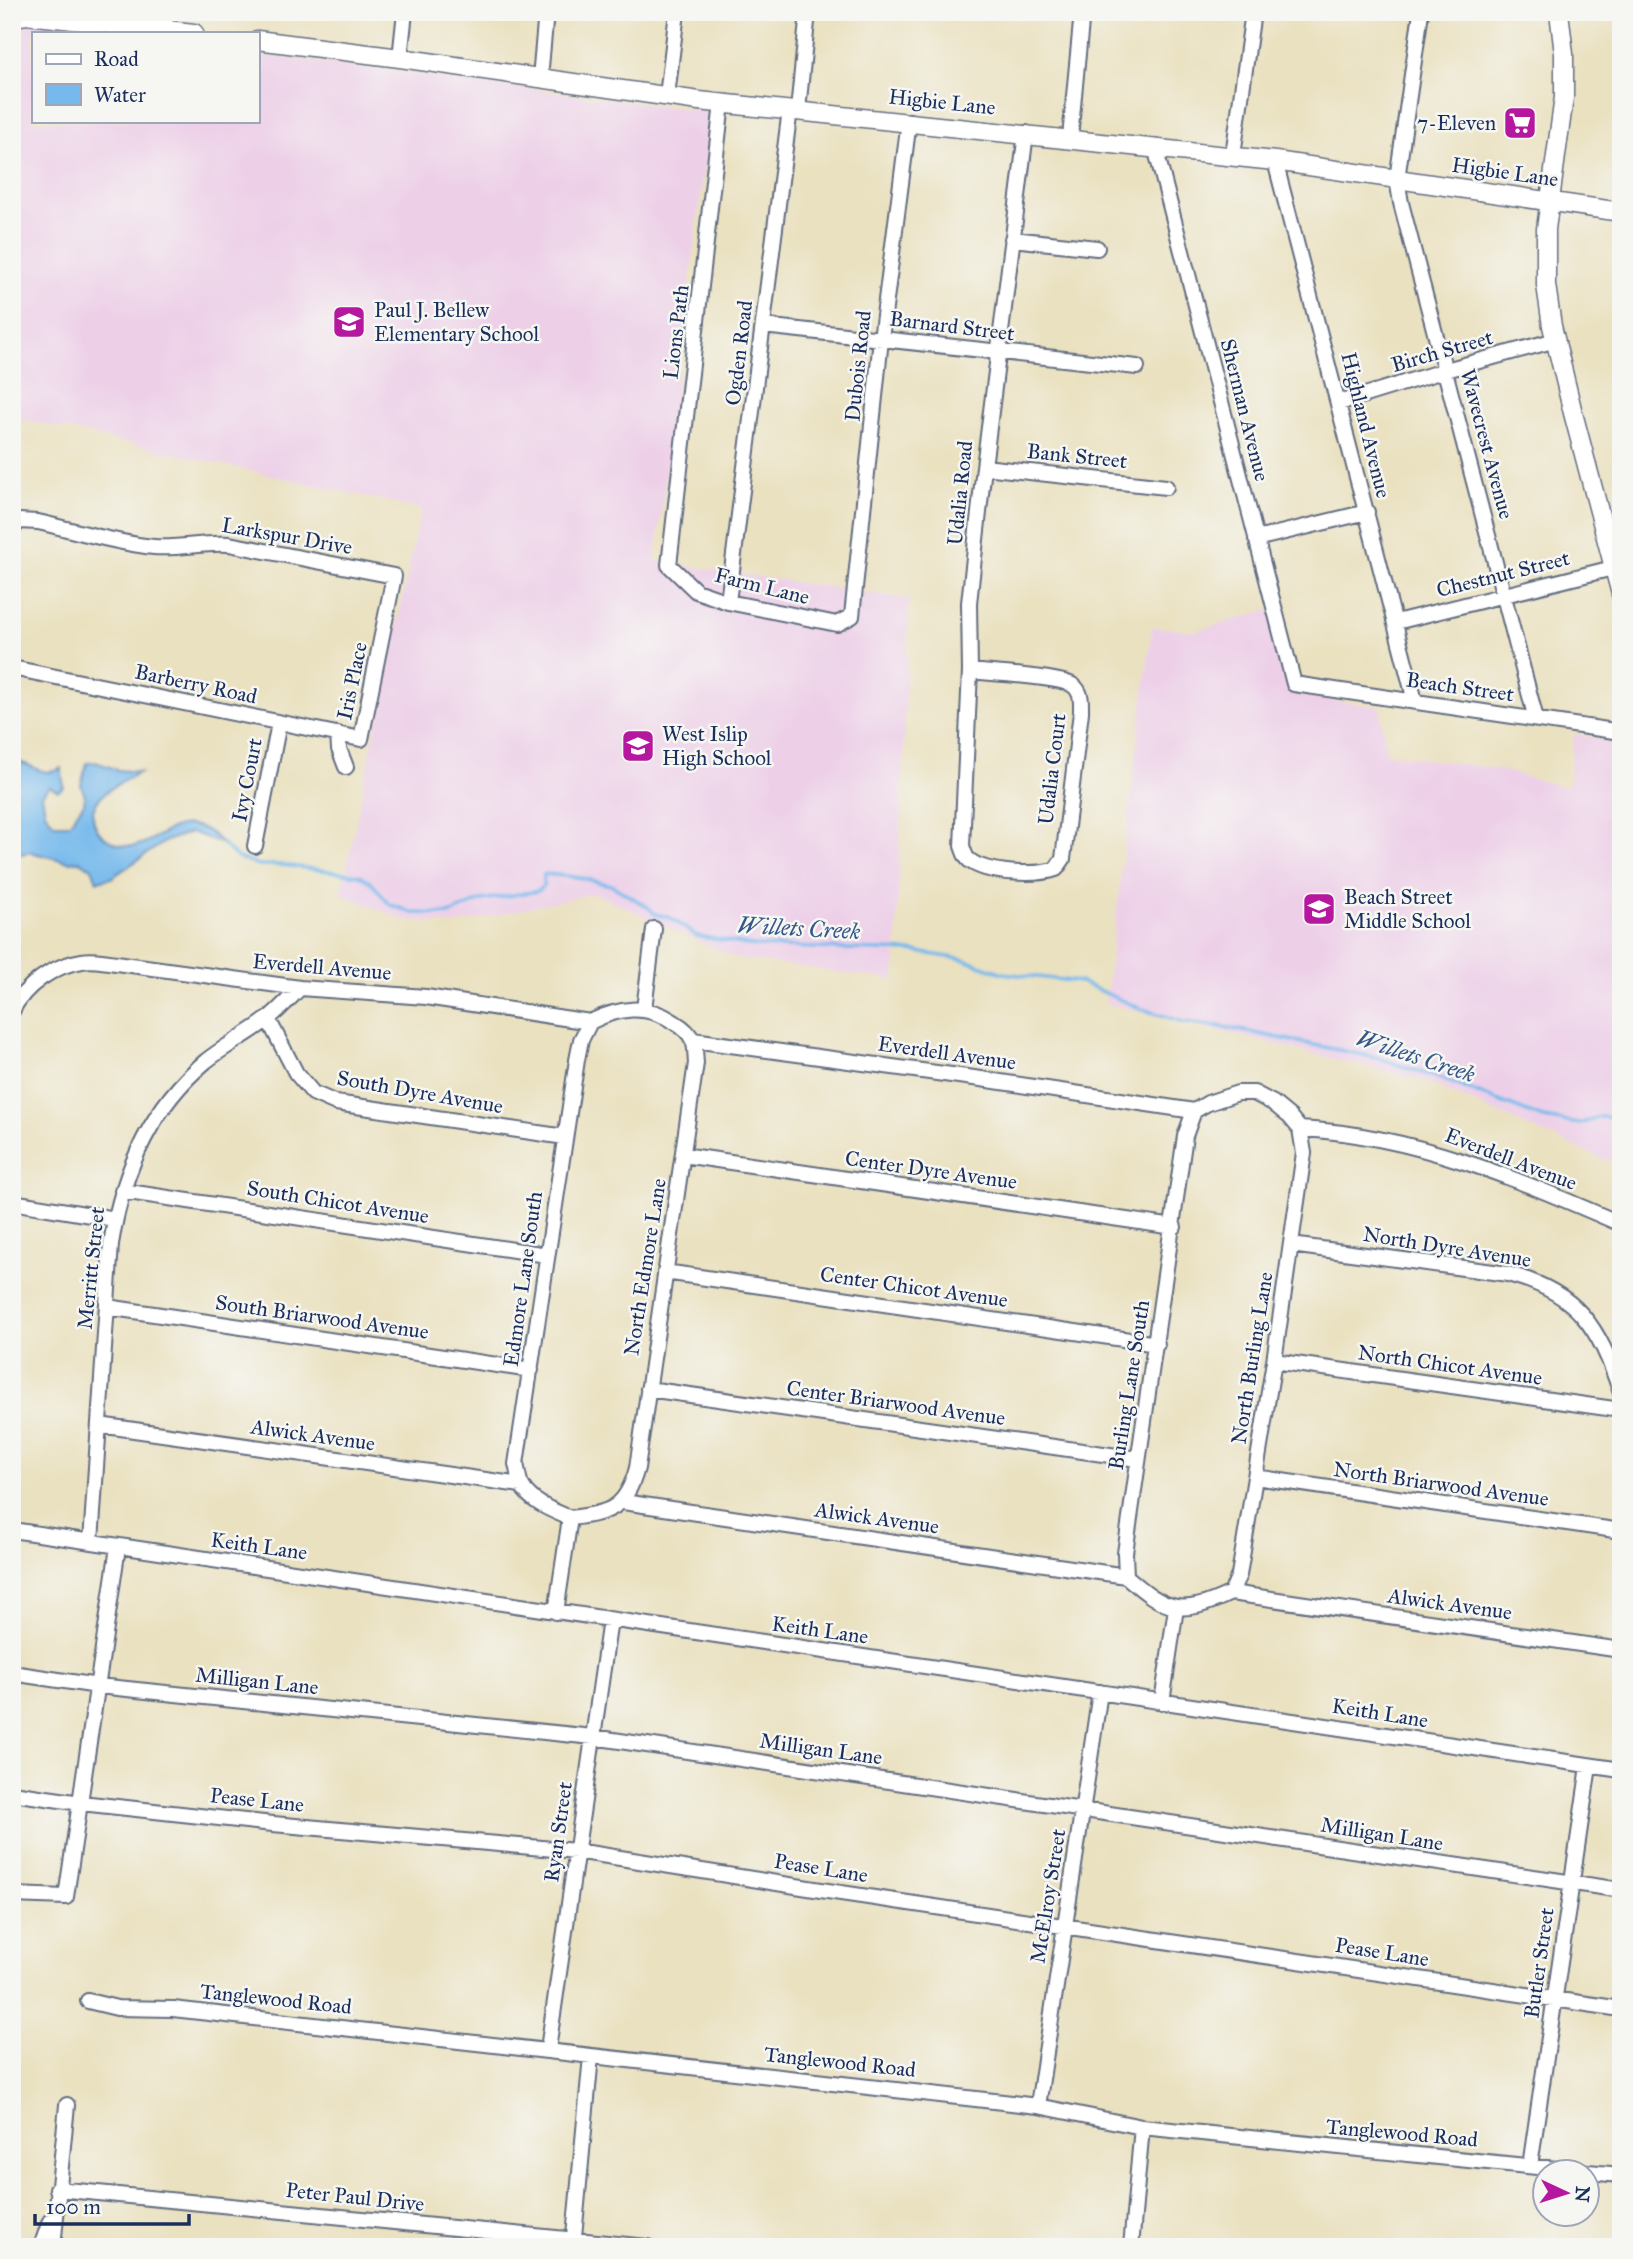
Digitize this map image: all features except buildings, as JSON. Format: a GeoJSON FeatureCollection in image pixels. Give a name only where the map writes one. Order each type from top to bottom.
{"type":"FeatureCollection","features":[{"type":"Feature","properties":{"kind":"main road"},"geometry":{"type":"LineString","coordinates":[[1559,12],[1564,54],[1564,97],[1546,229],[1545,277],[1556,340],[1617,567],[1621,594]]}},
{"type":"Feature","properties":{"kind":"main road"},"geometry":{"type":"LineString","coordinates":[[19,15],[166,21],[192,32]]}},
{"type":"Feature","properties":{"kind":"main road","name":"Higbie Lane"},"geometry":{"type":"LineString","coordinates":[[259,40],[722,103],[1275,160],[1621,212]]}},
{"type":"Feature","properties":{"kind":"street"},"geometry":{"type":"LineString","coordinates":[[400,58],[405,12]]}},
{"type":"Feature","properties":{"kind":"street"},"geometry":{"type":"LineString","coordinates":[[540,78],[546,12]]}},
{"type":"Feature","properties":{"kind":"street"},"geometry":{"type":"LineString","coordinates":[[667,96],[677,12]]}},
{"type":"Feature","properties":{"kind":"street","name":"Ogden Road"},"geometry":{"type":"LineString","coordinates":[[728,602],[763,326],[808,12]]}},
{"type":"Feature","properties":{"kind":"street"},"geometry":{"type":"LineString","coordinates":[[1070,138],[1082,12]]}},
{"type":"Feature","properties":{"kind":"street"},"geometry":{"type":"LineString","coordinates":[[1233,155],[1253,12]]}},
{"type":"Feature","properties":{"kind":"street","name":"Wavecrest Avenue"},"geometry":{"type":"LineString","coordinates":[[1421,12],[1397,179],[1401,203],[1536,719]]}},
{"type":"Feature","properties":{"kind":"street","name":"Lions Path"},"geometry":{"type":"LineString","coordinates":[[669,565],[722,103]]}},
{"type":"Feature","properties":{"kind":"street","name":"Dubois Road"},"geometry":{"type":"LineString","coordinates":[[852,616],[881,338],[909,121]]}},
{"type":"Feature","properties":{"kind":"street","name":"Udalia Road"},"geometry":{"type":"LineString","coordinates":[[967,859],[962,846],[970,671],[969,603],[1026,133]]}},
{"type":"Feature","properties":{"kind":"street","name":"Sherman Avenue"},"geometry":{"type":"LineString","coordinates":[[1155,147],[1294,684]]}},
{"type":"Feature","properties":{"kind":"street","name":"Highland Avenue"},"geometry":{"type":"LineString","coordinates":[[1275,160],[1415,701]]}},
{"type":"Feature","properties":{"kind":"street"},"geometry":{"type":"LineString","coordinates":[[1012,239],[1097,248]]}},
{"type":"Feature","properties":{"kind":"street","name":"Barnard Street"},"geometry":{"type":"LineString","coordinates":[[763,326],[1137,367]]}},
{"type":"Feature","properties":{"kind":"street","name":"Birch Street"},"geometry":{"type":"LineString","coordinates":[[1339,403],[1556,340]]}},
{"type":"Feature","properties":{"kind":"street","name":"Bank Street"},"geometry":{"type":"LineString","coordinates":[[984,467],[1166,486]]}},
{"type":"Feature","properties":{"kind":"street"},"geometry":{"type":"LineString","coordinates":[[1256,539],[1367,512]]}},
{"type":"Feature","properties":{"kind":"street","name":"Larkspur Drive"},"geometry":{"type":"LineString","coordinates":[[12,530],[19,521],[38,522],[151,547],[176,548],[206,542],[229,544],[394,576]]}},
{"type":"Feature","properties":{"kind":"street","name":"Farm Lane"},"geometry":{"type":"LineString","coordinates":[[669,565],[696,591],[728,602],[837,624],[852,616]]}},
{"type":"Feature","properties":{"kind":"street","name":"Chestnut Street"},"geometry":{"type":"LineString","coordinates":[[1396,622],[1617,567]]}},
{"type":"Feature","properties":{"kind":"street","name":"Iris Place"},"geometry":{"type":"LineString","coordinates":[[346,767],[339,749],[338,734],[361,739],[394,576]]}},
{"type":"Feature","properties":{"kind":"street","name":"Barberry Road"},"geometry":{"type":"LineString","coordinates":[[12,668],[338,734]]}},
{"type":"Feature","properties":{"kind":"street","name":"Udalia Court"},"geometry":{"type":"LineString","coordinates":[[967,859],[982,868],[995,870],[1033,874],[1056,869],[1063,859],[1081,712],[1081,695],[1072,684],[1058,680],[970,671]]}},
{"type":"Feature","properties":{"kind":"street","name":"Beach Street"},"geometry":{"type":"LineString","coordinates":[[1294,684],[1621,732]]}},
{"type":"Feature","properties":{"kind":"street","name":"Ivy Court"},"geometry":{"type":"LineString","coordinates":[[255,846],[279,723]]}},
{"type":"Feature","properties":{"kind":"street"},"geometry":{"type":"LineString","coordinates":[[654,929],[644,1009],[664,1015],[684,1028],[693,1040]]}},
{"type":"Feature","properties":{"kind":"street","name":"Everdell Avenue"},"geometry":{"type":"LineString","coordinates":[[12,1011],[29,988],[54,969],[82,960],[300,988],[426,998],[590,1022],[610,1012],[644,1009]]}},
{"type":"Feature","properties":{"kind":"street","name":"Merritt Street"},"geometry":{"type":"LineString","coordinates":[[91,1542],[115,1219],[130,1166],[146,1135],[180,1088],[206,1062],[268,1019],[300,988]]}},
{"type":"Feature","properties":{"kind":"street","name":"South Dyre Avenue"},"geometry":{"type":"LineString","coordinates":[[268,1019],[296,1073],[313,1093],[335,1103],[565,1137]]}},
{"type":"Feature","properties":{"kind":"street","name":"Edmore Lane South"},"geometry":{"type":"LineString","coordinates":[[521,1486],[516,1464],[547,1255],[577,1060],[581,1040],[590,1022]]}},
{"type":"Feature","properties":{"kind":"street","name":"Everdell Avenue"},"geometry":{"type":"LineString","coordinates":[[693,1040],[1194,1111]]}},
{"type":"Feature","properties":{"kind":"street","name":"North Edmore Lane"},"geometry":{"type":"LineString","coordinates":[[623,1502],[632,1488],[637,1468],[696,1063],[693,1040]]}},
{"type":"Feature","properties":{"kind":"street"},"geometry":{"type":"LineString","coordinates":[[1194,1111],[1208,1103],[1238,1093],[1255,1093],[1273,1103],[1300,1129]]}},
{"type":"Feature","properties":{"kind":"street","name":"Burling Lane South"},"geometry":{"type":"LineString","coordinates":[[1126,1576],[1125,1553],[1185,1136],[1194,1111]]}},
{"type":"Feature","properties":{"kind":"street","name":"Everdell Avenue"},"geometry":{"type":"LineString","coordinates":[[1300,1129],[1326,1130],[1405,1143],[1473,1163],[1621,1224]]}},
{"type":"Feature","properties":{"kind":"street","name":"North Burling Lane"},"geometry":{"type":"LineString","coordinates":[[1231,1593],[1239,1575],[1274,1361],[1304,1153],[1300,1129]]}},
{"type":"Feature","properties":{"kind":"street","name":"Center Dyre Avenue"},"geometry":{"type":"LineString","coordinates":[[683,1155],[1174,1227]]}},
{"type":"Feature","properties":{"kind":"street","name":"South Chicot Avenue"},"geometry":{"type":"LineString","coordinates":[[122,1191],[547,1255]]}},
{"type":"Feature","properties":{"kind":"street"},"geometry":{"type":"LineString","coordinates":[[12,1202],[115,1219]]}},
{"type":"Feature","properties":{"kind":"street","name":"North Dyre Avenue"},"geometry":{"type":"LineString","coordinates":[[1291,1245],[1508,1274],[1535,1281],[1559,1294],[1582,1313],[1600,1338],[1621,1393]]}},
{"type":"Feature","properties":{"kind":"street","name":"Center Chicot Avenue"},"geometry":{"type":"LineString","coordinates":[[665,1272],[1157,1344]]}},
{"type":"Feature","properties":{"kind":"street","name":"South Briarwood Avenue"},"geometry":{"type":"LineString","coordinates":[[107,1307],[531,1370]]}},
{"type":"Feature","properties":{"kind":"street","name":"North Chicot Avenue"},"geometry":{"type":"LineString","coordinates":[[1274,1361],[1621,1410]]}},
{"type":"Feature","properties":{"kind":"street","name":"Center Briarwood Avenue"},"geometry":{"type":"LineString","coordinates":[[648,1389],[1138,1459]]}},
{"type":"Feature","properties":{"kind":"street","name":"Alwick Avenue"},"geometry":{"type":"LineString","coordinates":[[99,1425],[521,1486]]}},
{"type":"Feature","properties":{"kind":"street","name":"North Briarwood Avenue"},"geometry":{"type":"LineString","coordinates":[[1255,1477],[1621,1531]]}},
{"type":"Feature","properties":{"kind":"street"},"geometry":{"type":"LineString","coordinates":[[521,1486],[544,1506],[570,1518],[594,1515],[623,1502]]}},
{"type":"Feature","properties":{"kind":"street","name":"Alwick Avenue"},"geometry":{"type":"LineString","coordinates":[[623,1502],[1126,1576]]}},
{"type":"Feature","properties":{"kind":"street"},"geometry":{"type":"LineString","coordinates":[[556,1612],[570,1518]]}},
{"type":"Feature","properties":{"kind":"street","name":"Keith Lane"},"geometry":{"type":"LineString","coordinates":[[12,1531],[1621,1770]]}},
{"type":"Feature","properties":{"kind":"street"},"geometry":{"type":"LineString","coordinates":[[12,1895],[66,1898],[118,1546]]}},
{"type":"Feature","properties":{"kind":"street"},"geometry":{"type":"LineString","coordinates":[[1126,1576],[1157,1602],[1176,1608],[1206,1605],[1231,1593]]}},
{"type":"Feature","properties":{"kind":"street","name":"Alwick Avenue"},"geometry":{"type":"LineString","coordinates":[[1231,1593],[1621,1650]]}},
{"type":"Feature","properties":{"kind":"street"},"geometry":{"type":"LineString","coordinates":[[1161,1702],[1176,1608]]}},
{"type":"Feature","properties":{"kind":"street","name":"Ryan Street"},"geometry":{"type":"LineString","coordinates":[[548,2049],[610,1620]]}},
{"type":"Feature","properties":{"kind":"street","name":"Milligan Lane"},"geometry":{"type":"LineString","coordinates":[[12,1674],[98,1686],[593,1737],[1621,1890]]}},
{"type":"Feature","properties":{"kind":"street","name":"McElroy Street"},"geometry":{"type":"LineString","coordinates":[[1038,2106],[1100,1692]]}},
{"type":"Feature","properties":{"kind":"street","name":"Butler Street"},"geometry":{"type":"LineString","coordinates":[[1530,2166],[1589,1766]]}},
{"type":"Feature","properties":{"kind":"street","name":"Pease Lane"},"geometry":{"type":"LineString","coordinates":[[12,1793],[273,1824],[576,1851],[1621,2009]]}},
{"type":"Feature","properties":{"kind":"street","name":"Tanglewood Road"},"geometry":{"type":"LineString","coordinates":[[88,2001],[117,2008],[173,2009],[1038,2106],[1142,2127],[1530,2166]]}},
{"type":"Feature","properties":{"kind":"street"},"geometry":{"type":"LineString","coordinates":[[573,2243],[591,2056]]}},
{"type":"Feature","properties":{"kind":"street"},"geometry":{"type":"LineString","coordinates":[[53,2247],[67,2105]]}},
{"type":"Feature","properties":{"kind":"street"},"geometry":{"type":"LineString","coordinates":[[1131,2247],[1142,2127]]}},
{"type":"Feature","properties":{"kind":"street","name":"Tanglewood Road"},"geometry":{"type":"LineString","coordinates":[[1602,2173],[1621,2175]]}},
{"type":"Feature","properties":{"kind":"street"},"geometry":{"type":"LineString","coordinates":[[41,2247],[57,2196]]}},
{"type":"Feature","properties":{"kind":"street","name":"Peter Paul Drive"},"geometry":{"type":"LineString","coordinates":[[57,2196],[573,2243],[648,2247]]}},
{"type":"Feature","properties":{"kind":"shaded area"},"geometry":{"type":"Polygon","coordinates":[[[12,12],[97,12],[95,32],[32,32],[32,122],[259,122],[259,54],[711,112],[655,561],[909,599],[895,980],[735,958],[594,893],[453,925],[405,920],[341,894],[421,509],[12,417],[12,12]]]}},
{"type":"Feature","properties":{"kind":"shaded area","name":"Beach Street Middle School"},"geometry":{"type":"Polygon","coordinates":[[[1270,609],[1294,695],[1380,707],[1386,753],[1497,769],[1568,788],[1574,734],[1621,742],[1621,1143],[1609,1162],[1424,1081],[1105,1003],[1152,627],[1196,631],[1270,609]]]}},
{"type":"Feature","properties":{"kind":"water"},"geometry":{"type":"Polygon","coordinates":[[[12,748],[18,751],[19,762],[45,772],[61,768],[64,787],[58,791],[49,786],[42,795],[45,812],[54,824],[69,824],[84,803],[85,796],[81,785],[87,763],[96,762],[118,770],[140,772],[117,784],[97,802],[93,817],[99,832],[107,839],[120,845],[131,846],[141,844],[168,830],[194,825],[225,845],[191,832],[166,841],[111,878],[97,881],[92,868],[79,861],[69,862],[30,852],[12,856],[12,748]]]}},
{"type":"Feature","properties":{"kind":"waterway","name":"Willets Creek"},"geometry":{"type":"LineString","coordinates":[[222,844],[238,858],[259,865],[282,865],[360,875],[371,882],[389,904],[413,913],[449,914],[482,900],[538,891],[543,886],[544,874],[577,877],[611,885],[655,914],[669,917],[697,936],[754,946],[910,951],[962,959],[1003,973],[1080,982],[1142,1009],[1184,1022],[1224,1027],[1374,1057],[1445,1080],[1543,1118],[1580,1124],[1599,1117],[1621,1118]]}},
{"type":"Feature","properties":{"kind":"place","name":"7-Eleven"},"geometry":{"type":"Point","coordinates":[1520,123]}},
{"type":"Feature","properties":{"kind":"place","name":"Paul J. Bellew Elementary School"},"geometry":{"type":"Point","coordinates":[349,322]}},
{"type":"Feature","properties":{"kind":"place","name":"West Islip High School"},"geometry":{"type":"Point","coordinates":[638,746]}},
{"type":"Feature","properties":{"kind":"place","name":"Beach Street Middle School"},"geometry":{"type":"Point","coordinates":[1319,909]}}]}
